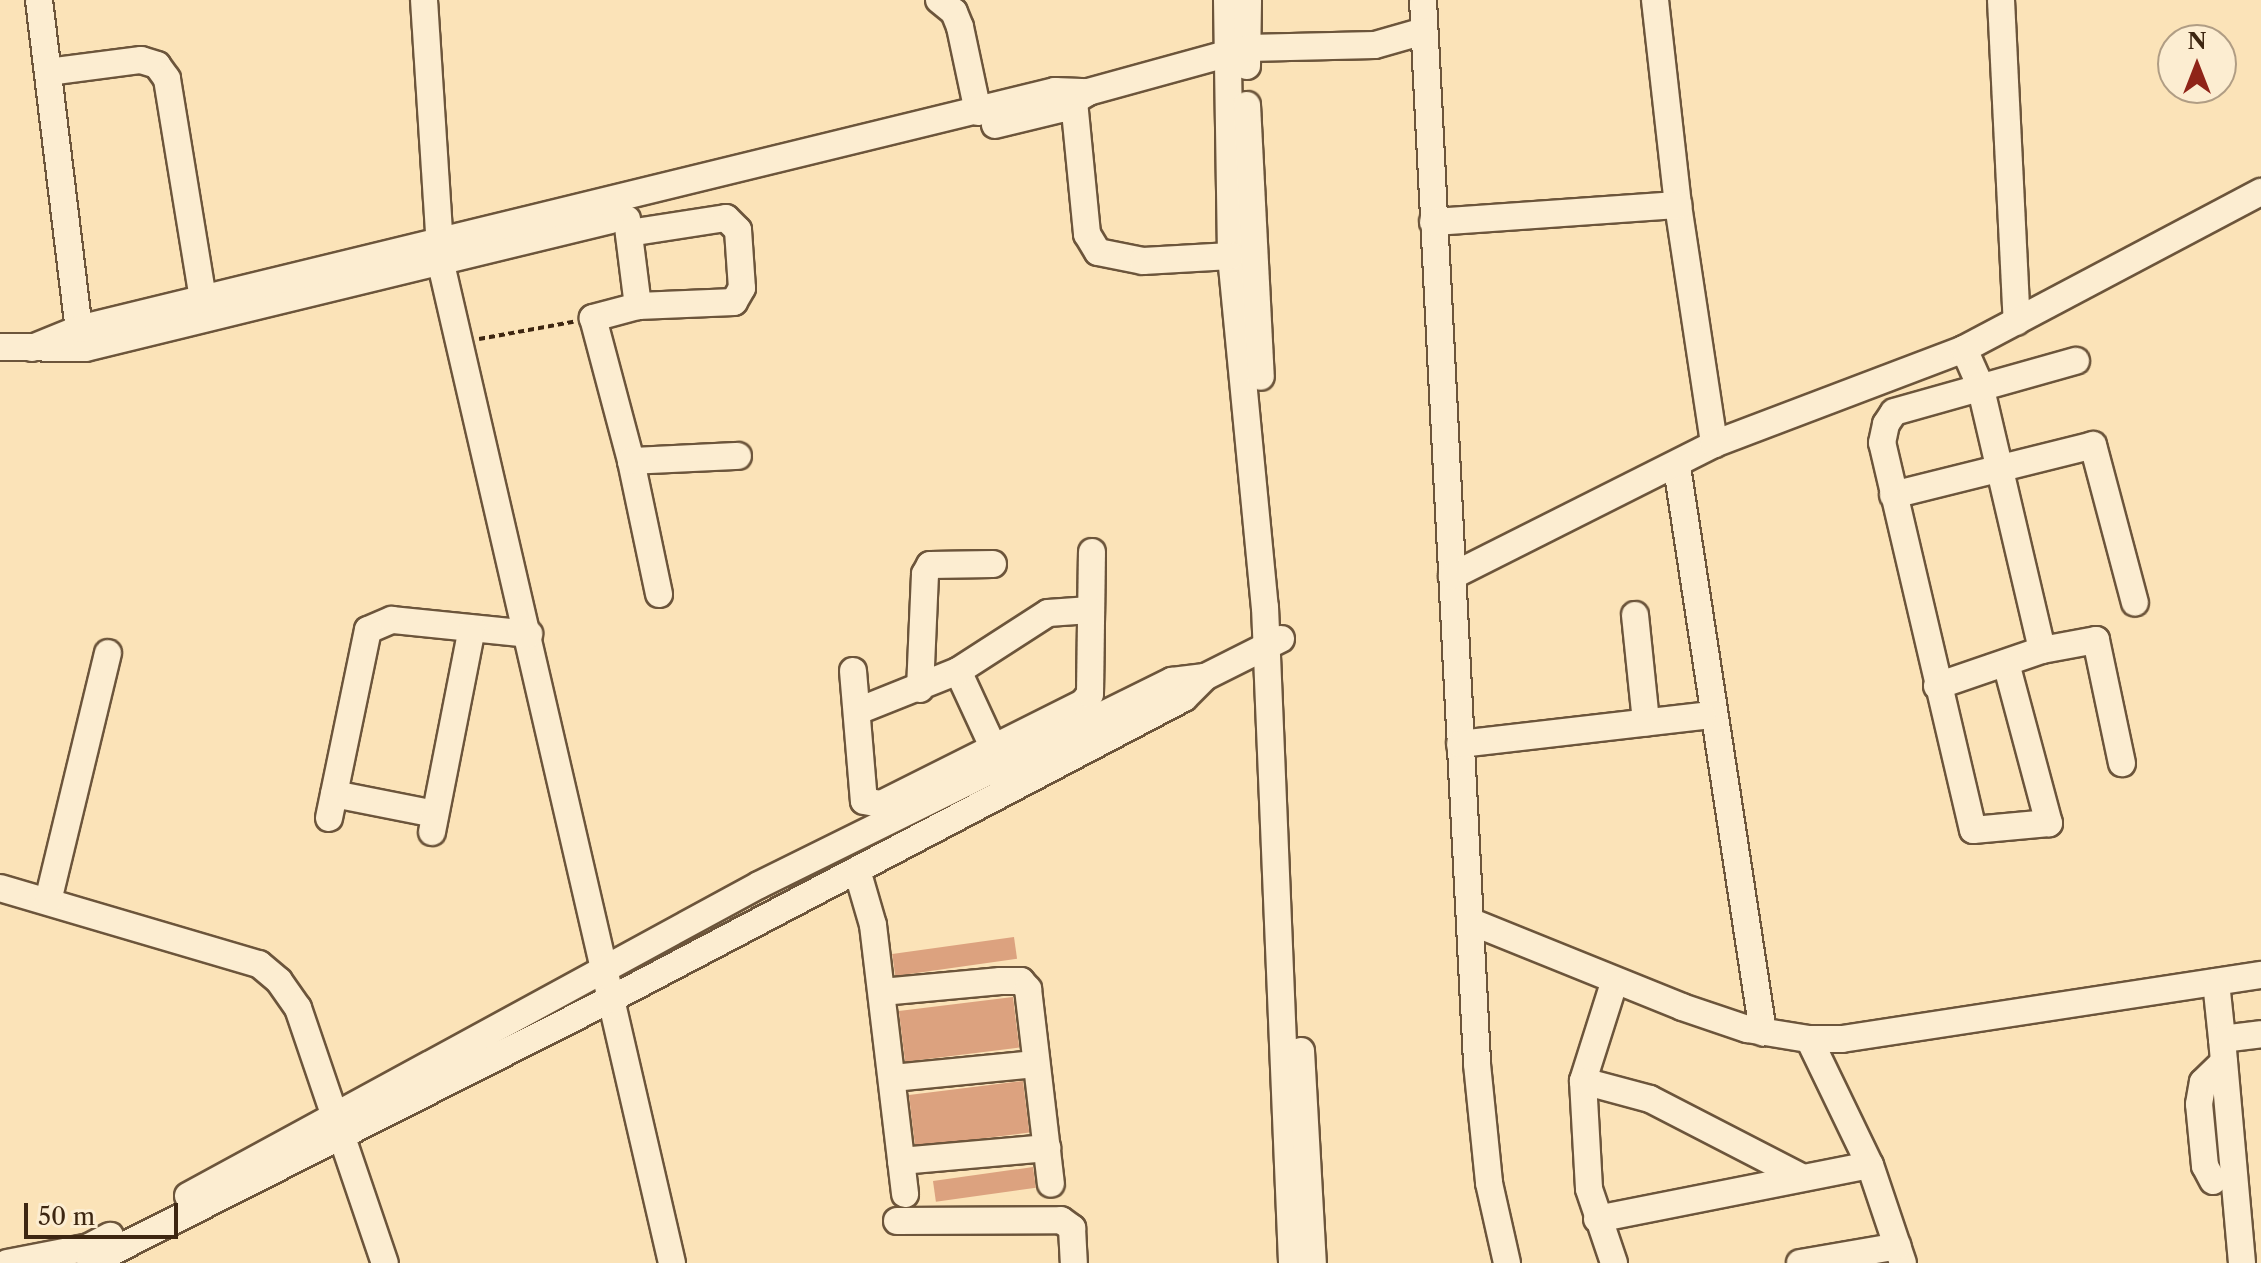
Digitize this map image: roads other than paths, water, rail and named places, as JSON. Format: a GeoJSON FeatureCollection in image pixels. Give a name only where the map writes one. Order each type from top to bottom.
{"type":"FeatureCollection","features":[{"type":"Feature","properties":{"kind":"street"},"geometry":{"type":"LineString","coordinates":[[31,0],[54,121]]}},
{"type":"Feature","properties":{"kind":"street"},"geometry":{"type":"LineString","coordinates":[[39,0],[79,329]]}},
{"type":"Feature","properties":{"kind":"street"},"geometry":{"type":"LineString","coordinates":[[424,0],[440,254],[672,1263]]}},
{"type":"Feature","properties":{"kind":"street"},"geometry":{"type":"LineString","coordinates":[[939,0],[954,12],[960,27],[978,112]]}},
{"type":"Feature","properties":{"kind":"street"},"geometry":{"type":"LineString","coordinates":[[1227,0],[1238,51],[1313,1263]]}},
{"type":"Feature","properties":{"kind":"street"},"geometry":{"type":"LineString","coordinates":[[1248,0],[1238,51],[1231,256],[1274,642],[1292,1263]]}},
{"type":"Feature","properties":{"kind":"street"},"geometry":{"type":"LineString","coordinates":[[1423,0],[1460,744],[1486,1154],[1507,1263]]}},
{"type":"Feature","properties":{"kind":"street"},"geometry":{"type":"LineString","coordinates":[[1655,0],[1678,205],[1714,444]]}},
{"type":"Feature","properties":{"kind":"street"},"geometry":{"type":"LineString","coordinates":[[2001,0],[2017,322]]}},
{"type":"Feature","properties":{"kind":"street"},"geometry":{"type":"LineString","coordinates":[[628,224],[1060,109],[1081,96],[1238,51],[1375,45],[1424,31]]}},
{"type":"Feature","properties":{"kind":"street"},"geometry":{"type":"LineString","coordinates":[[48,72],[141,60],[157,65],[167,79],[203,300]]}},
{"type":"Feature","properties":{"kind":"street"},"geometry":{"type":"LineString","coordinates":[[0,347],[85,348],[1055,91],[1081,96]]}},
{"type":"Feature","properties":{"kind":"street"},"geometry":{"type":"LineString","coordinates":[[1081,96],[1087,234],[1098,252],[1143,261],[1231,256]]}},
{"type":"Feature","properties":{"kind":"street"},"geometry":{"type":"LineString","coordinates":[[1452,576],[1677,467],[1714,444],[1964,349],[2261,192]]}},
{"type":"Feature","properties":{"kind":"street"},"geometry":{"type":"LineString","coordinates":[[1433,222],[1678,205]]}},
{"type":"Feature","properties":{"kind":"street"},"geometry":{"type":"LineString","coordinates":[[32,348],[79,329],[203,300],[440,254],[628,224],[726,218],[738,230],[742,288],[734,302],[638,306],[593,318],[631,461],[659,594]]}},
{"type":"Feature","properties":{"kind":"street"},"geometry":{"type":"LineString","coordinates":[[628,224],[638,306]]}},
{"type":"Feature","properties":{"kind":"street"},"geometry":{"type":"LineString","coordinates":[[1964,349],[1980,385],[2042,650]]}},
{"type":"Feature","properties":{"kind":"street"},"geometry":{"type":"LineString","coordinates":[[2006,663],[2049,823],[1973,830],[1882,443],[1894,412],[1980,385],[2076,361]]}},
{"type":"Feature","properties":{"kind":"street"},"geometry":{"type":"LineString","coordinates":[[1893,495],[2093,445],[2135,603]]}},
{"type":"Feature","properties":{"kind":"street"},"geometry":{"type":"LineString","coordinates":[[631,461],[738,456]]}},
{"type":"Feature","properties":{"kind":"street"},"geometry":{"type":"LineString","coordinates":[[1677,467],[1763,1032]]}},
{"type":"Feature","properties":{"kind":"street"},"geometry":{"type":"LineString","coordinates":[[7,1263],[89,1247],[611,999],[857,870],[1002,766],[1083,703],[1090,694],[1092,552]]}},
{"type":"Feature","properties":{"kind":"street"},"geometry":{"type":"LineString","coordinates":[[920,689],[930,565],[993,564]]}},
{"type":"Feature","properties":{"kind":"street"},"geometry":{"type":"LineString","coordinates":[[858,711],[920,689],[958,671],[1048,613],[1090,610]]}},
{"type":"Feature","properties":{"kind":"street"},"geometry":{"type":"LineString","coordinates":[[1635,615],[1646,722]]}},
{"type":"Feature","properties":{"kind":"street"},"geometry":{"type":"LineString","coordinates":[[472,629],[434,823],[331,806],[368,630],[392,620],[529,634]]}},
{"type":"Feature","properties":{"kind":"street"},"geometry":{"type":"LineString","coordinates":[[1937,686],[2042,650],[2096,640],[2122,763]]}},
{"type":"Feature","properties":{"kind":"street"},"geometry":{"type":"LineString","coordinates":[[853,671],[869,805],[881,804],[1002,766],[1184,698],[1205,677],[1274,642]]}},
{"type":"Feature","properties":{"kind":"street"},"geometry":{"type":"LineString","coordinates":[[48,901],[108,653]]}},
{"type":"Feature","properties":{"kind":"street"},"geometry":{"type":"LineString","coordinates":[[958,671],[1002,766]]}},
{"type":"Feature","properties":{"kind":"street"},"geometry":{"type":"LineString","coordinates":[[1460,744],[1702,716]]}},
{"type":"Feature","properties":{"kind":"street"},"geometry":{"type":"LineString","coordinates":[[90,1263],[340,1129],[604,971],[759,885],[1002,766]]}},
{"type":"Feature","properties":{"kind":"street"},"geometry":{"type":"LineString","coordinates":[[857,870],[873,925],[905,1194]]}},
{"type":"Feature","properties":{"kind":"street"},"geometry":{"type":"LineString","coordinates":[[0,888],[259,964],[291,992],[385,1263]]}},
{"type":"Feature","properties":{"kind":"street"},"geometry":{"type":"LineString","coordinates":[[1472,922],[1614,983],[1763,1032],[1809,1039],[1842,1039],[2261,975]]}},
{"type":"Feature","properties":{"kind":"street"},"geometry":{"type":"LineString","coordinates":[[882,992],[1021,981],[1028,989],[1051,1184]]}},
{"type":"Feature","properties":{"kind":"street"},"geometry":{"type":"LineString","coordinates":[[2216,982],[2223,1050],[2250,1215],[2242,1263]]}},
{"type":"Feature","properties":{"kind":"street"},"geometry":{"type":"LineString","coordinates":[[1614,983],[1583,1081],[1584,1146],[1597,1219],[1614,1263]]}},
{"type":"Feature","properties":{"kind":"street"},"geometry":{"type":"LineString","coordinates":[[2213,1181],[2205,1166],[2200,1091],[2223,1050],[2261,1034]]}},
{"type":"Feature","properties":{"kind":"street"},"geometry":{"type":"LineString","coordinates":[[1800,1263],[1901,1255],[1870,1165],[1809,1039]]}},
{"type":"Feature","properties":{"kind":"street"},"geometry":{"type":"LineString","coordinates":[[893,1078],[1035,1064]]}},
{"type":"Feature","properties":{"kind":"street"},"geometry":{"type":"LineString","coordinates":[[1583,1081],[1650,1099],[1799,1176]]}},
{"type":"Feature","properties":{"kind":"street"},"geometry":{"type":"LineString","coordinates":[[901,1161],[1047,1148]]}},
{"type":"Feature","properties":{"kind":"street"},"geometry":{"type":"LineString","coordinates":[[1597,1219],[1799,1176],[1870,1165]]}},
{"type":"Feature","properties":{"kind":"street"},"geometry":{"type":"LineString","coordinates":[[897,1221],[1061,1220],[1072,1228],[1074,1263]]}}]}
